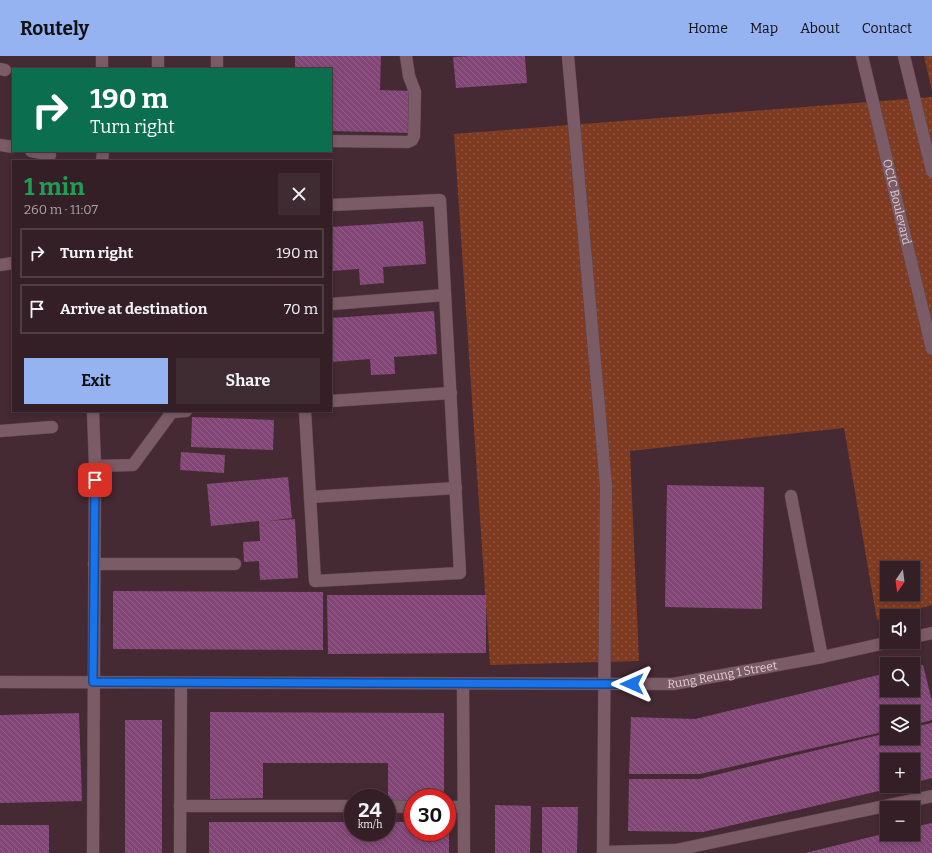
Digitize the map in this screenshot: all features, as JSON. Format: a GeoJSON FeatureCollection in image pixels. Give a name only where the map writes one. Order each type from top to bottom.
{"type":"FeatureCollection","features":[{"type":"Feature","properties":{"kind":"street"},"geometry":{"type":"LineString","coordinates":[[102,56],[102,68]]}},
{"type":"Feature","properties":{"kind":"street"},"geometry":{"type":"LineString","coordinates":[[158,56],[158,68]]}},
{"type":"Feature","properties":{"kind":"street"},"geometry":{"type":"LineString","coordinates":[[217,56],[217,68]]}},
{"type":"Feature","properties":{"kind":"street"},"geometry":{"type":"LineString","coordinates":[[332,142],[408,142],[412,140],[414,136],[415,92],[409,76],[406,56]]}},
{"type":"Feature","properties":{"kind":"street"},"geometry":{"type":"LineString","coordinates":[[568,56],[606,486],[603,852],[676,850],[932,796]]}},
{"type":"Feature","properties":{"kind":"street","name":"OCIC Boulevard"},"geometry":{"type":"LineString","coordinates":[[862,56],[932,349]]}},
{"type":"Feature","properties":{"kind":"street"},"geometry":{"type":"LineString","coordinates":[[904,56],[932,171]]}},
{"type":"Feature","properties":{"kind":"street"},"geometry":{"type":"LineString","coordinates":[[0,145],[12,148]]}},
{"type":"Feature","properties":{"kind":"street"},"geometry":{"type":"LineString","coordinates":[[36,152],[50,155]]}},
{"type":"Feature","properties":{"kind":"street"},"geometry":{"type":"LineString","coordinates":[[306,412],[315,582],[460,573],[440,200],[332,205]]}},
{"type":"Feature","properties":{"kind":"street"},"geometry":{"type":"LineString","coordinates":[[0,265],[12,263]]}},
{"type":"Feature","properties":{"kind":"street"},"geometry":{"type":"LineString","coordinates":[[332,304],[445,295]]}},
{"type":"Feature","properties":{"kind":"street"},"geometry":{"type":"LineString","coordinates":[[332,401],[451,393]]}},
{"type":"Feature","properties":{"kind":"street"},"geometry":{"type":"LineString","coordinates":[[92,853],[95,466],[93,412]]}},
{"type":"Feature","properties":{"kind":"street"},"geometry":{"type":"LineString","coordinates":[[95,466],[133,465],[172,412]]}},
{"type":"Feature","properties":{"kind":"street"},"geometry":{"type":"LineString","coordinates":[[0,431],[52,427]]}},
{"type":"Feature","properties":{"kind":"street"},"geometry":{"type":"LineString","coordinates":[[310,497],[456,488]]}},
{"type":"Feature","properties":{"kind":"street"},"geometry":{"type":"LineString","coordinates":[[791,496],[822,657]]}},
{"type":"Feature","properties":{"kind":"street"},"geometry":{"type":"LineString","coordinates":[[94,564],[235,564]]}},
{"type":"Feature","properties":{"kind":"street"},"geometry":{"type":"LineString","coordinates":[[920,636],[932,633]]}},
{"type":"Feature","properties":{"kind":"street","name":"Rung Reung 1 Street"},"geometry":{"type":"LineString","coordinates":[[0,682],[674,684],[822,657],[880,644]]}},
{"type":"Feature","properties":{"kind":"street"},"geometry":{"type":"LineString","coordinates":[[180,683],[180,853]]}},
{"type":"Feature","properties":{"kind":"street"},"geometry":{"type":"LineString","coordinates":[[463,684],[464,853]]}},
{"type":"Feature","properties":{"kind":"street"},"geometry":{"type":"LineString","coordinates":[[180,806],[344,806]]}},
{"type":"Feature","properties":{"kind":"street"},"geometry":{"type":"LineString","coordinates":[[456,807],[464,807]]}},
{"type":"Feature","properties":{"kind":"shaded area"},"geometry":{"type":"Polygon","coordinates":[[[924,56],[932,56],[932,91],[924,56]]]}},
{"type":"Feature","properties":{"kind":"shaded area"},"geometry":{"type":"Polygon","coordinates":[[[932,97],[932,605],[917,609],[880,609],[880,619],[877,620],[844,428],[630,451],[639,661],[490,665],[454,134],[932,97]]]}},
{"type":"Feature","properties":{"kind":"building"},"geometry":{"type":"Polygon","coordinates":[[[295,56],[381,56],[380,90],[413,91],[412,133],[332,131],[332,68],[295,68],[295,56]]]}},
{"type":"Feature","properties":{"kind":"building"},"geometry":{"type":"Polygon","coordinates":[[[525,56],[527,83],[456,88],[453,57],[525,56]]]}},
{"type":"Feature","properties":{"kind":"building"},"geometry":{"type":"Polygon","coordinates":[[[423,221],[426,264],[383,267],[384,283],[360,285],[359,269],[332,271],[332,227],[423,221]]]}},
{"type":"Feature","properties":{"kind":"building"},"geometry":{"type":"Polygon","coordinates":[[[434,311],[437,354],[394,357],[395,374],[371,375],[370,359],[332,362],[332,318],[434,311]]]}},
{"type":"Feature","properties":{"kind":"building"},"geometry":{"type":"Polygon","coordinates":[[[192,417],[274,420],[273,450],[191,447],[192,417]]]}},
{"type":"Feature","properties":{"kind":"building"},"geometry":{"type":"Polygon","coordinates":[[[181,452],[225,455],[224,473],[180,470],[181,452]]]}},
{"type":"Feature","properties":{"kind":"building"},"geometry":{"type":"Polygon","coordinates":[[[288,477],[292,518],[268,521],[295,519],[298,578],[260,580],[259,561],[244,562],[243,542],[260,541],[259,521],[211,526],[207,484],[288,477]]]}},
{"type":"Feature","properties":{"kind":"building"},"geometry":{"type":"Polygon","coordinates":[[[667,485],[764,487],[762,609],[665,607],[667,485]]]}},
{"type":"Feature","properties":{"kind":"building"},"geometry":{"type":"Polygon","coordinates":[[[113,591],[323,592],[323,650],[113,649],[113,591]]]}},
{"type":"Feature","properties":{"kind":"building"},"geometry":{"type":"Polygon","coordinates":[[[327,595],[486,595],[486,653],[328,654],[327,595]]]}},
{"type":"Feature","properties":{"kind":"building"},"geometry":{"type":"Polygon","coordinates":[[[923,665],[932,701],[932,720],[920,723],[920,705],[880,705],[880,733],[700,774],[629,774],[631,717],[695,719],[880,675],[880,697],[920,697],[920,666],[923,665]]]}},
{"type":"Feature","properties":{"kind":"building"},"geometry":{"type":"Polygon","coordinates":[[[210,712],[444,713],[444,789],[404,789],[404,802],[396,802],[396,789],[388,789],[388,763],[263,763],[263,798],[210,799],[210,712]]]}},
{"type":"Feature","properties":{"kind":"building"},"geometry":{"type":"Polygon","coordinates":[[[79,713],[82,801],[0,803],[0,715],[79,713]]]}},
{"type":"Feature","properties":{"kind":"building"},"geometry":{"type":"Polygon","coordinates":[[[125,720],[162,720],[162,853],[125,853],[125,720]]]}},
{"type":"Feature","properties":{"kind":"building"},"geometry":{"type":"Polygon","coordinates":[[[932,723],[932,778],[920,781],[920,753],[880,753],[880,791],[703,832],[628,831],[629,779],[699,779],[880,735],[880,745],[920,745],[920,726],[932,723]]]}},
{"type":"Feature","properties":{"kind":"building"},"geometry":{"type":"Polygon","coordinates":[[[495,805],[531,806],[530,853],[495,853],[495,805]]]}},
{"type":"Feature","properties":{"kind":"building"},"geometry":{"type":"Polygon","coordinates":[[[542,807],[578,807],[577,853],[542,853],[542,807]]]}},
{"type":"Feature","properties":{"kind":"building"},"geometry":{"type":"Polygon","coordinates":[[[209,822],[344,822],[344,841],[396,841],[396,822],[404,822],[404,841],[449,841],[449,853],[209,853],[209,822]]]}},
{"type":"Feature","properties":{"kind":"building"},"geometry":{"type":"Polygon","coordinates":[[[932,823],[932,853],[805,853],[880,835],[880,841],[920,841],[920,826],[932,823]]]}},
{"type":"Feature","properties":{"kind":"building"},"geometry":{"type":"Polygon","coordinates":[[[0,825],[49,825],[49,853],[0,853],[0,825]]]}},
{"type":"Feature","properties":{"kind":"route"},"geometry":{"type":"LineString","coordinates":[[95,480],[93,682],[632,684]]}}]}
